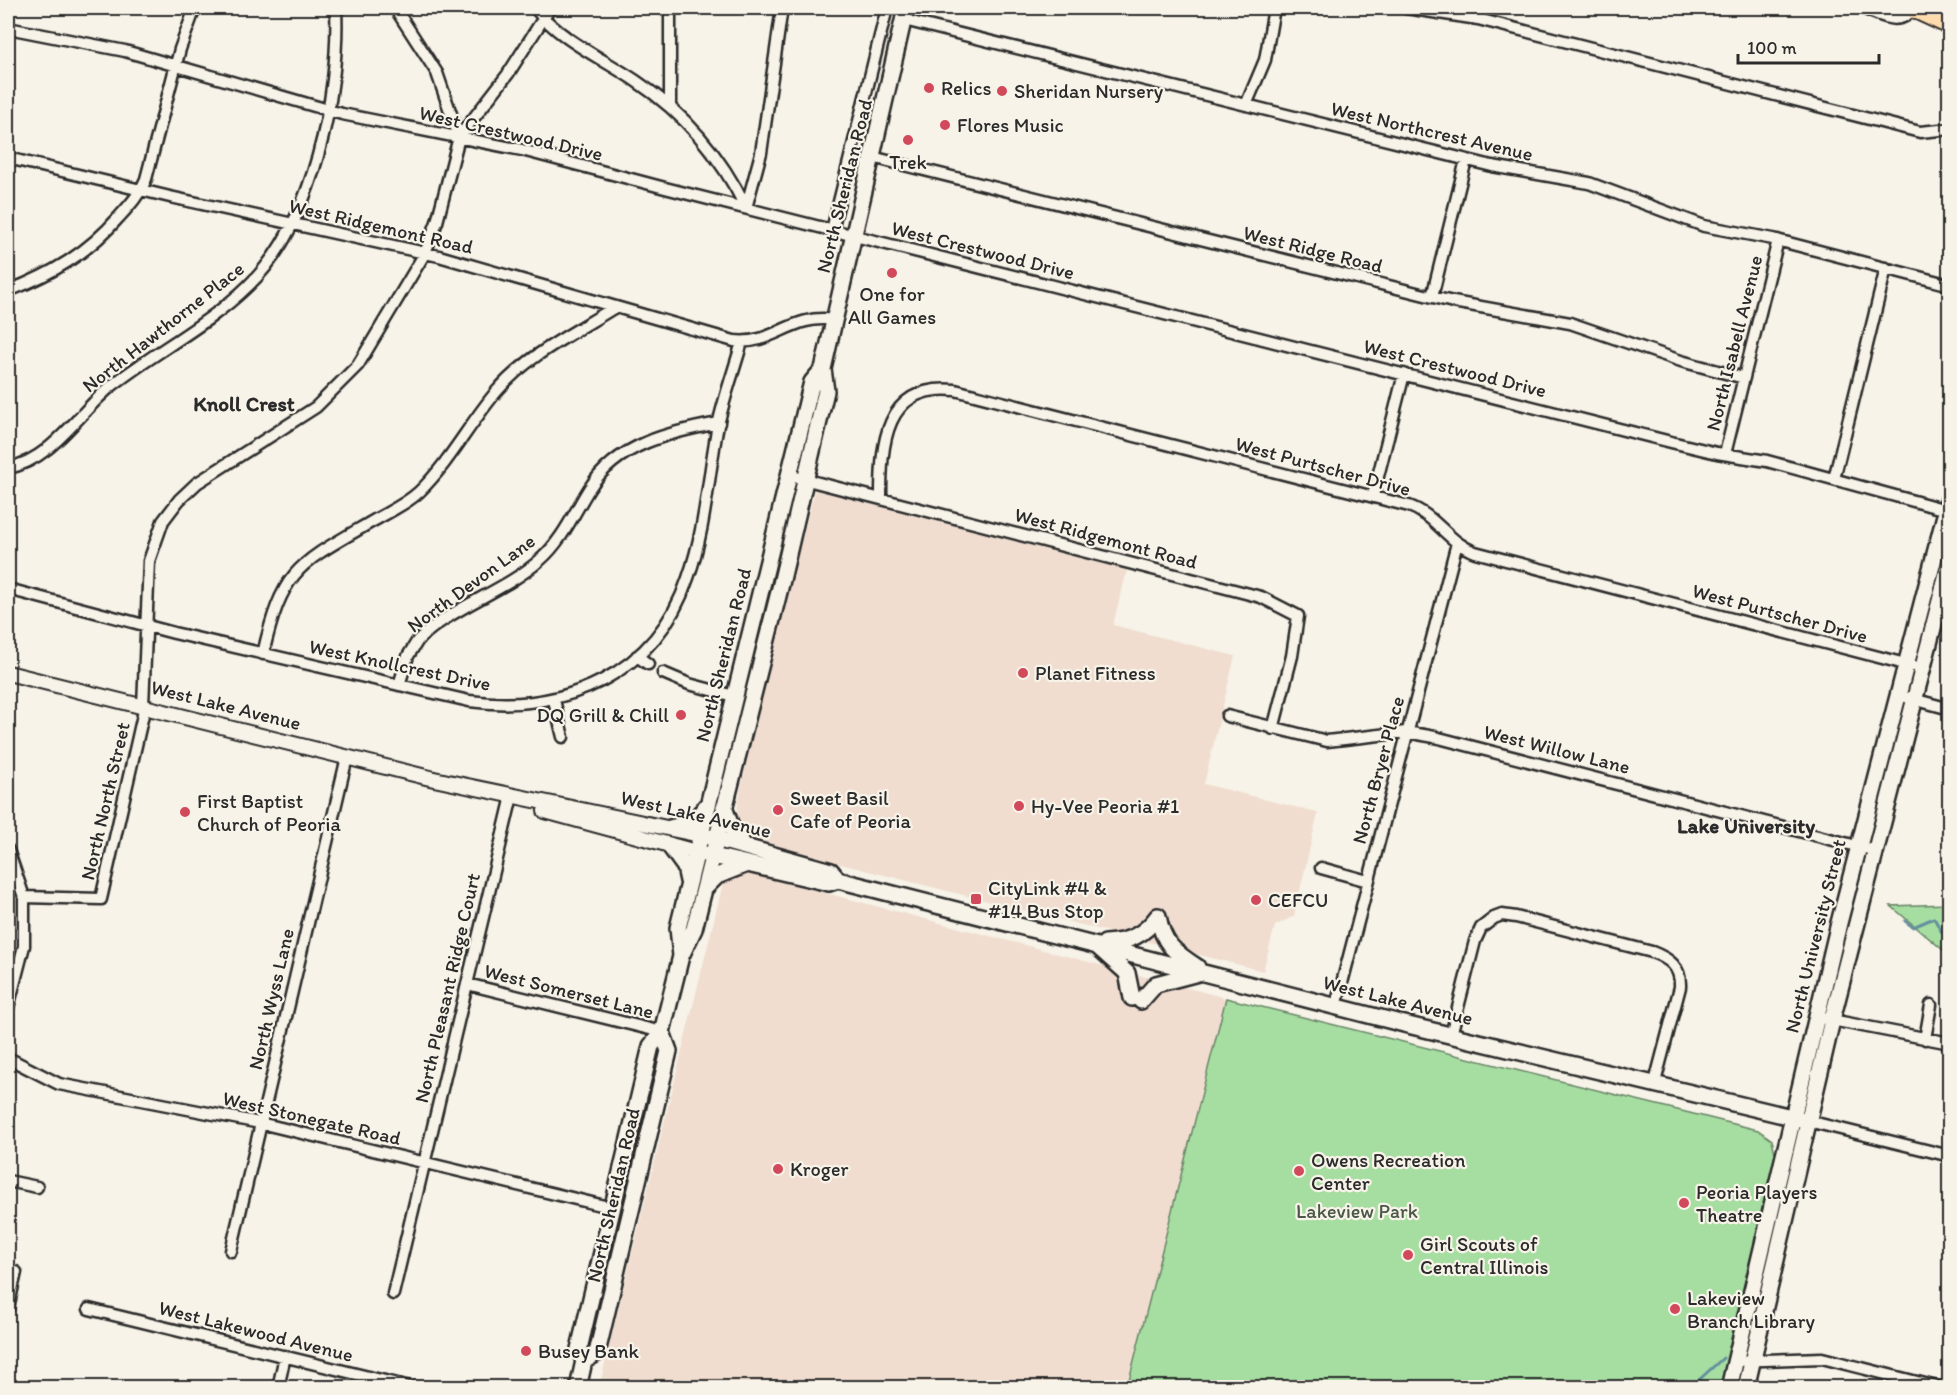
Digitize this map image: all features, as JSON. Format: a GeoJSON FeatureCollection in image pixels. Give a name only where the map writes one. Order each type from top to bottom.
{"type":"FeatureCollection","features":[{"type":"Feature","properties":{"kind":"highway"},"geometry":{"type":"LineString","coordinates":[[1913,8],[1950,25]]}},
{"type":"Feature","properties":{"kind":"highway"},"geometry":{"type":"LineString","coordinates":[[1922,8],[1950,20]]}},
{"type":"Feature","properties":{"kind":"main road","name":"North Sheridan Road"},"geometry":{"type":"LineString","coordinates":[[578,1388],[584,1361],[579,1349],[651,1046],[662,1032],[681,956],[694,929],[782,580],[826,391],[823,369],[853,235],[909,14]]}},
{"type":"Feature","properties":{"kind":"main road","name":"North Sheridan Road"},"geometry":{"type":"LineString","coordinates":[[681,956],[678,928],[700,835],[812,382],[823,369]]}},
{"type":"Feature","properties":{"kind":"main road","name":"North University Street"},"geometry":{"type":"LineString","coordinates":[[1729,1388],[1858,846],[1948,506]]}},
{"type":"Feature","properties":{"kind":"main road"},"geometry":{"type":"LineString","coordinates":[[778,515],[780,540],[775,568],[776,575],[782,580]]}},
{"type":"Feature","properties":{"kind":"main road","name":"North University Street"},"geometry":{"type":"LineString","coordinates":[[1746,1388],[1832,1020],[1950,562]]}},
{"type":"Feature","properties":{"kind":"main road"},"geometry":{"type":"LineString","coordinates":[[748,640],[761,619],[768,592],[775,582],[782,580]]}},
{"type":"Feature","properties":{"kind":"main road"},"geometry":{"type":"LineString","coordinates":[[734,696],[741,703],[737,725],[741,741]]}},
{"type":"Feature","properties":{"kind":"main road"},"geometry":{"type":"LineString","coordinates":[[670,828],[699,817],[708,803]]}},
{"type":"Feature","properties":{"kind":"main road"},"geometry":{"type":"LineString","coordinates":[[724,807],[732,829],[744,846]]}},
{"type":"Feature","properties":{"kind":"main road","name":"West Lake Avenue"},"geometry":{"type":"LineString","coordinates":[[700,835],[831,871],[838,880]]}},
{"type":"Feature","properties":{"kind":"main road"},"geometry":{"type":"LineString","coordinates":[[669,845],[686,867],[689,883]]}},
{"type":"Feature","properties":{"kind":"main road","name":"West Lake Avenue"},"geometry":{"type":"LineString","coordinates":[[696,852],[829,883],[838,880],[1654,1086],[1808,1122]]}},
{"type":"Feature","properties":{"kind":"main road"},"geometry":{"type":"LineString","coordinates":[[704,889],[717,876],[747,864]]}},
{"type":"Feature","properties":{"kind":"main road"},"geometry":{"type":"LineString","coordinates":[[1094,944],[1135,938],[1149,928],[1158,916],[1162,935],[1169,945],[1204,972]]}},
{"type":"Feature","properties":{"kind":"main road"},"geometry":{"type":"LineString","coordinates":[[1094,944],[1127,973],[1136,999],[1156,984],[1174,977],[1204,972]]}},
{"type":"Feature","properties":{"kind":"main road","name":"North Sheridan Road"},"geometry":{"type":"LineString","coordinates":[[584,1361],[597,1353],[669,1051],[662,1032]]}},
{"type":"Feature","properties":{"kind":"main road"},"geometry":{"type":"LineString","coordinates":[[603,1247],[615,1227],[629,1215],[625,1207],[627,1184],[622,1167]]}},
{"type":"Feature","properties":{"kind":"street"},"geometry":{"type":"LineString","coordinates":[[8,291],[73,260],[108,230],[141,190],[176,64],[195,8]]}},
{"type":"Feature","properties":{"kind":"street","name":"North Hawthorne Place"},"geometry":{"type":"LineString","coordinates":[[8,468],[30,461],[43,452],[110,388],[240,294],[268,265],[293,224],[310,176],[327,110],[335,66],[336,8]]}},
{"type":"Feature","properties":{"kind":"street"},"geometry":{"type":"LineString","coordinates":[[395,8],[437,73],[459,137]]}},
{"type":"Feature","properties":{"kind":"street"},"geometry":{"type":"LineString","coordinates":[[535,8],[544,18],[670,107],[716,157],[746,208]]}},
{"type":"Feature","properties":{"kind":"street"},"geometry":{"type":"LineString","coordinates":[[144,706],[150,557],[157,534],[169,512],[197,483],[307,414],[339,387],[366,353],[425,253],[436,222],[459,137],[508,74],[550,8]]}},
{"type":"Feature","properties":{"kind":"street"},"geometry":{"type":"LineString","coordinates":[[670,8],[670,107]]}},
{"type":"Feature","properties":{"kind":"street"},"geometry":{"type":"LineString","coordinates":[[746,208],[761,153],[782,8]]}},
{"type":"Feature","properties":{"kind":"street"},"geometry":{"type":"LineString","coordinates":[[832,230],[886,8]]}},
{"type":"Feature","properties":{"kind":"street"},"geometry":{"type":"LineString","coordinates":[[1269,8],[1271,25]]}},
{"type":"Feature","properties":{"kind":"street"},"geometry":{"type":"LineString","coordinates":[[1246,105],[1263,66],[1274,8]]}},
{"type":"Feature","properties":{"kind":"street"},"geometry":{"type":"LineString","coordinates":[[1406,8],[1478,19],[1920,132],[1950,129]]}},
{"type":"Feature","properties":{"kind":"street"},"geometry":{"type":"LineString","coordinates":[[1862,8],[1896,20],[1905,18],[1913,8]]}},
{"type":"Feature","properties":{"kind":"street","name":"West Northcrest Avenue"},"geometry":{"type":"LineString","coordinates":[[909,14],[1246,105],[1466,160],[1589,183],[1704,226],[1778,240],[1950,285]]}},
{"type":"Feature","properties":{"kind":"street","name":"West Crestwood Drive"},"geometry":{"type":"LineString","coordinates":[[8,28],[120,49],[327,110],[551,157],[1404,374],[1725,454],[1767,461],[1948,506]]}},
{"type":"Feature","properties":{"kind":"street","name":"West Ridge Road"},"geometry":{"type":"LineString","coordinates":[[872,157],[1432,297],[1584,327],[1681,361],[1744,378]]}},
{"type":"Feature","properties":{"kind":"street","name":"West Ridgemont Road"},"geometry":{"type":"LineString","coordinates":[[8,158],[425,253],[742,342]]}},
{"type":"Feature","properties":{"kind":"street"},"geometry":{"type":"LineString","coordinates":[[1432,297],[1466,160]]}},
{"type":"Feature","properties":{"kind":"street","name":"North Isabell Avenue"},"geometry":{"type":"LineString","coordinates":[[1725,454],[1778,240]]}},
{"type":"Feature","properties":{"kind":"street"},"geometry":{"type":"LineString","coordinates":[[1834,479],[1886,268]]}},
{"type":"Feature","properties":{"kind":"street"},"geometry":{"type":"LineString","coordinates":[[263,654],[280,595],[302,565],[325,547],[414,496],[440,469],[486,405],[508,380],[549,346],[615,307]]}},
{"type":"Feature","properties":{"kind":"street"},"geometry":{"type":"LineString","coordinates":[[742,342],[760,339],[810,318],[834,320]]}},
{"type":"Feature","properties":{"kind":"street","name":"West Knollcrest Drive"},"geometry":{"type":"LineString","coordinates":[[8,589],[147,627],[488,704],[512,705],[554,700],[605,679],[637,656],[669,618],[687,581],[698,543],[719,423],[742,342]]}},
{"type":"Feature","properties":{"kind":"street"},"geometry":{"type":"LineString","coordinates":[[1373,496],[1404,374]]}},
{"type":"Feature","properties":{"kind":"street","name":"West Purtscher Drive"},"geometry":{"type":"LineString","coordinates":[[881,498],[882,453],[891,420],[903,404],[914,396],[941,389],[963,391],[1373,496],[1421,511],[1457,543],[1475,552],[1923,669]]}},
{"type":"Feature","properties":{"kind":"street","name":"North Devon Lane"},"geometry":{"type":"LineString","coordinates":[[399,685],[408,656],[418,640],[539,561],[557,541],[592,484],[609,464],[642,444],[719,423]]}},
{"type":"Feature","properties":{"kind":"street","name":"West Ridgemont Road"},"geometry":{"type":"LineString","coordinates":[[788,475],[1261,597],[1298,616],[1292,656],[1273,729]]}},
{"type":"Feature","properties":{"kind":"street","name":"North Bryer Place"},"geometry":{"type":"LineString","coordinates":[[1336,1006],[1457,543]]}},
{"type":"Feature","properties":{"kind":"street"},"geometry":{"type":"LineString","coordinates":[[637,656],[648,664]]}},
{"type":"Feature","properties":{"kind":"street","name":"West Lake Avenue"},"geometry":{"type":"LineString","coordinates":[[8,673],[512,799],[696,852]]}},
{"type":"Feature","properties":{"kind":"street"},"geometry":{"type":"LineString","coordinates":[[663,673],[696,686],[734,696]]}},
{"type":"Feature","properties":{"kind":"street"},"geometry":{"type":"LineString","coordinates":[[1898,695],[1950,709]]}},
{"type":"Feature","properties":{"kind":"street"},"geometry":{"type":"LineString","coordinates":[[554,700],[563,737]]}},
{"type":"Feature","properties":{"kind":"street","name":"North North Street"},"geometry":{"type":"LineString","coordinates":[[24,897],[101,899],[144,706]]}},
{"type":"Feature","properties":{"kind":"street","name":"West Willow Lane"},"geometry":{"type":"LineString","coordinates":[[1227,716],[1273,729],[1334,741],[1406,732],[1476,747],[1876,850]]}},
{"type":"Feature","properties":{"kind":"street","name":"North Wyss Lane"},"geometry":{"type":"LineString","coordinates":[[231,1251],[347,757]]}},
{"type":"Feature","properties":{"kind":"street","name":"West Lake Avenue"},"geometry":{"type":"LineString","coordinates":[[512,799],[700,835]]}},
{"type":"Feature","properties":{"kind":"street","name":"North Pleasant Ridge Court"},"geometry":{"type":"LineString","coordinates":[[393,1294],[512,799]]}},
{"type":"Feature","properties":{"kind":"street"},"geometry":{"type":"LineString","coordinates":[[8,850],[24,897],[24,946],[8,1008]]}},
{"type":"Feature","properties":{"kind":"street"},"geometry":{"type":"LineString","coordinates":[[1321,868],[1368,881]]}},
{"type":"Feature","properties":{"kind":"street"},"geometry":{"type":"LineString","coordinates":[[1451,1035],[1473,948],[1481,928],[1500,916],[1526,920],[1652,952],[1666,958],[1675,966],[1680,977],[1680,987],[1654,1086]]}},
{"type":"Feature","properties":{"kind":"street","name":"West Somerset Lane"},"geometry":{"type":"LineString","coordinates":[[466,984],[662,1032]]}},
{"type":"Feature","properties":{"kind":"street"},"geometry":{"type":"LineString","coordinates":[[1925,1039],[1931,1005]]}},
{"type":"Feature","properties":{"kind":"street"},"geometry":{"type":"LineString","coordinates":[[1816,1017],[1950,1043]]}},
{"type":"Feature","properties":{"kind":"street","name":"West Stonegate Road"},"geometry":{"type":"LineString","coordinates":[[8,1058],[59,1084],[260,1122],[613,1208]]}},
{"type":"Feature","properties":{"kind":"street","name":"West Lake Avenue"},"geometry":{"type":"LineString","coordinates":[[1808,1122],[1950,1156]]}},
{"type":"Feature","properties":{"kind":"street"},"geometry":{"type":"LineString","coordinates":[[8,1181],[37,1188]]}},
{"type":"Feature","properties":{"kind":"street"},"geometry":{"type":"LineString","coordinates":[[8,1308],[16,1272]]}},
{"type":"Feature","properties":{"kind":"street","name":"West Lakewood Avenue"},"geometry":{"type":"LineString","coordinates":[[89,1309],[407,1387]]}},
{"type":"Feature","properties":{"kind":"street"},"geometry":{"type":"LineString","coordinates":[[278,1388],[285,1356]]}},
{"type":"Feature","properties":{"kind":"street"},"geometry":{"type":"LineString","coordinates":[[1735,1361],[1822,1358],[1941,1388]]}},
{"type":"Feature","properties":{"kind":"shaded area"},"geometry":{"type":"Polygon","coordinates":[[[815,490],[1127,570],[1113,625],[1235,656],[1204,784],[1318,813],[1294,916],[1275,926],[1263,971],[766,845],[744,835],[737,820],[738,801],[772,653],[815,490]]]}},
{"type":"Feature","properties":{"kind":"shaded area"},"geometry":{"type":"Polygon","coordinates":[[[727,867],[1226,998],[1136,1387],[599,1388],[727,867]]]}},
{"type":"Feature","properties":{"kind":"green space"},"geometry":{"type":"Polygon","coordinates":[[[1948,904],[1949,955],[1891,906],[1948,904]]]}},
{"type":"Feature","properties":{"kind":"green space","name":"Lakeview Park"},"geometry":{"type":"Polygon","coordinates":[[[1226,998],[1758,1130],[1772,1140],[1776,1157],[1722,1387],[1127,1388],[1226,998]]]}},
{"type":"Feature","properties":{"kind":"waterway"},"geometry":{"type":"LineString","coordinates":[[1905,921],[1913,927],[1934,918],[1941,931],[1950,939]]}},
{"type":"Feature","properties":{"kind":"waterway"},"geometry":{"type":"LineString","coordinates":[[1690,1388],[1723,1358]]}},
{"type":"Feature","properties":{"kind":"place","name":"Relics"},"geometry":{"type":"Point","coordinates":[929,88]}},
{"type":"Feature","properties":{"kind":"place","name":"Sheridan Nursery"},"geometry":{"type":"Point","coordinates":[1002,91]}},
{"type":"Feature","properties":{"kind":"place","name":"Flores Music"},"geometry":{"type":"Point","coordinates":[945,125]}},
{"type":"Feature","properties":{"kind":"place","name":"Trek"},"geometry":{"type":"Point","coordinates":[908,140]}},
{"type":"Feature","properties":{"kind":"place","name":"One for All Games"},"geometry":{"type":"Point","coordinates":[892,273]}},
{"type":"Feature","properties":{"kind":"place","name":"Planet Fitness"},"geometry":{"type":"Point","coordinates":[1023,673]}},
{"type":"Feature","properties":{"kind":"place","name":"DQ Grill & Chill"},"geometry":{"type":"Point","coordinates":[681,715]}},
{"type":"Feature","properties":{"kind":"place","name":"Hy-Vee Peoria #1"},"geometry":{"type":"Point","coordinates":[1019,806]}},
{"type":"Feature","properties":{"kind":"place","name":"Sweet Basil Cafe of Peoria"},"geometry":{"type":"Point","coordinates":[778,810]}},
{"type":"Feature","properties":{"kind":"place","name":"First Baptist Church of Peoria"},"geometry":{"type":"Point","coordinates":[185,812]}},
{"type":"Feature","properties":{"kind":"place","name":"CityLink #4 & #14 Bus Stop"},"geometry":{"type":"Point","coordinates":[976,899]}},
{"type":"Feature","properties":{"kind":"place","name":"CEFCU"},"geometry":{"type":"Point","coordinates":[1256,900]}},
{"type":"Feature","properties":{"kind":"place","name":"Kroger"},"geometry":{"type":"Point","coordinates":[778,1169]}},
{"type":"Feature","properties":{"kind":"place","name":"Owens Recreation Center"},"geometry":{"type":"Point","coordinates":[1299,1171]}},
{"type":"Feature","properties":{"kind":"place","name":"Peoria Players Theatre"},"geometry":{"type":"Point","coordinates":[1684,1203]}},
{"type":"Feature","properties":{"kind":"place","name":"Girl Scouts of Central Illinois"},"geometry":{"type":"Point","coordinates":[1408,1255]}},
{"type":"Feature","properties":{"kind":"place","name":"Lakeview Branch Library"},"geometry":{"type":"Point","coordinates":[1675,1309]}},
{"type":"Feature","properties":{"kind":"place","name":"Busey Bank"},"geometry":{"type":"Point","coordinates":[526,1351]}},
{"type":"Feature","properties":{"kind":"district","name":"Knoll Crest"},"geometry":{"type":"Point","coordinates":[244,403]}},
{"type":"Feature","properties":{"kind":"district","name":"Lake University"},"geometry":{"type":"Point","coordinates":[1746,825]}}]}
